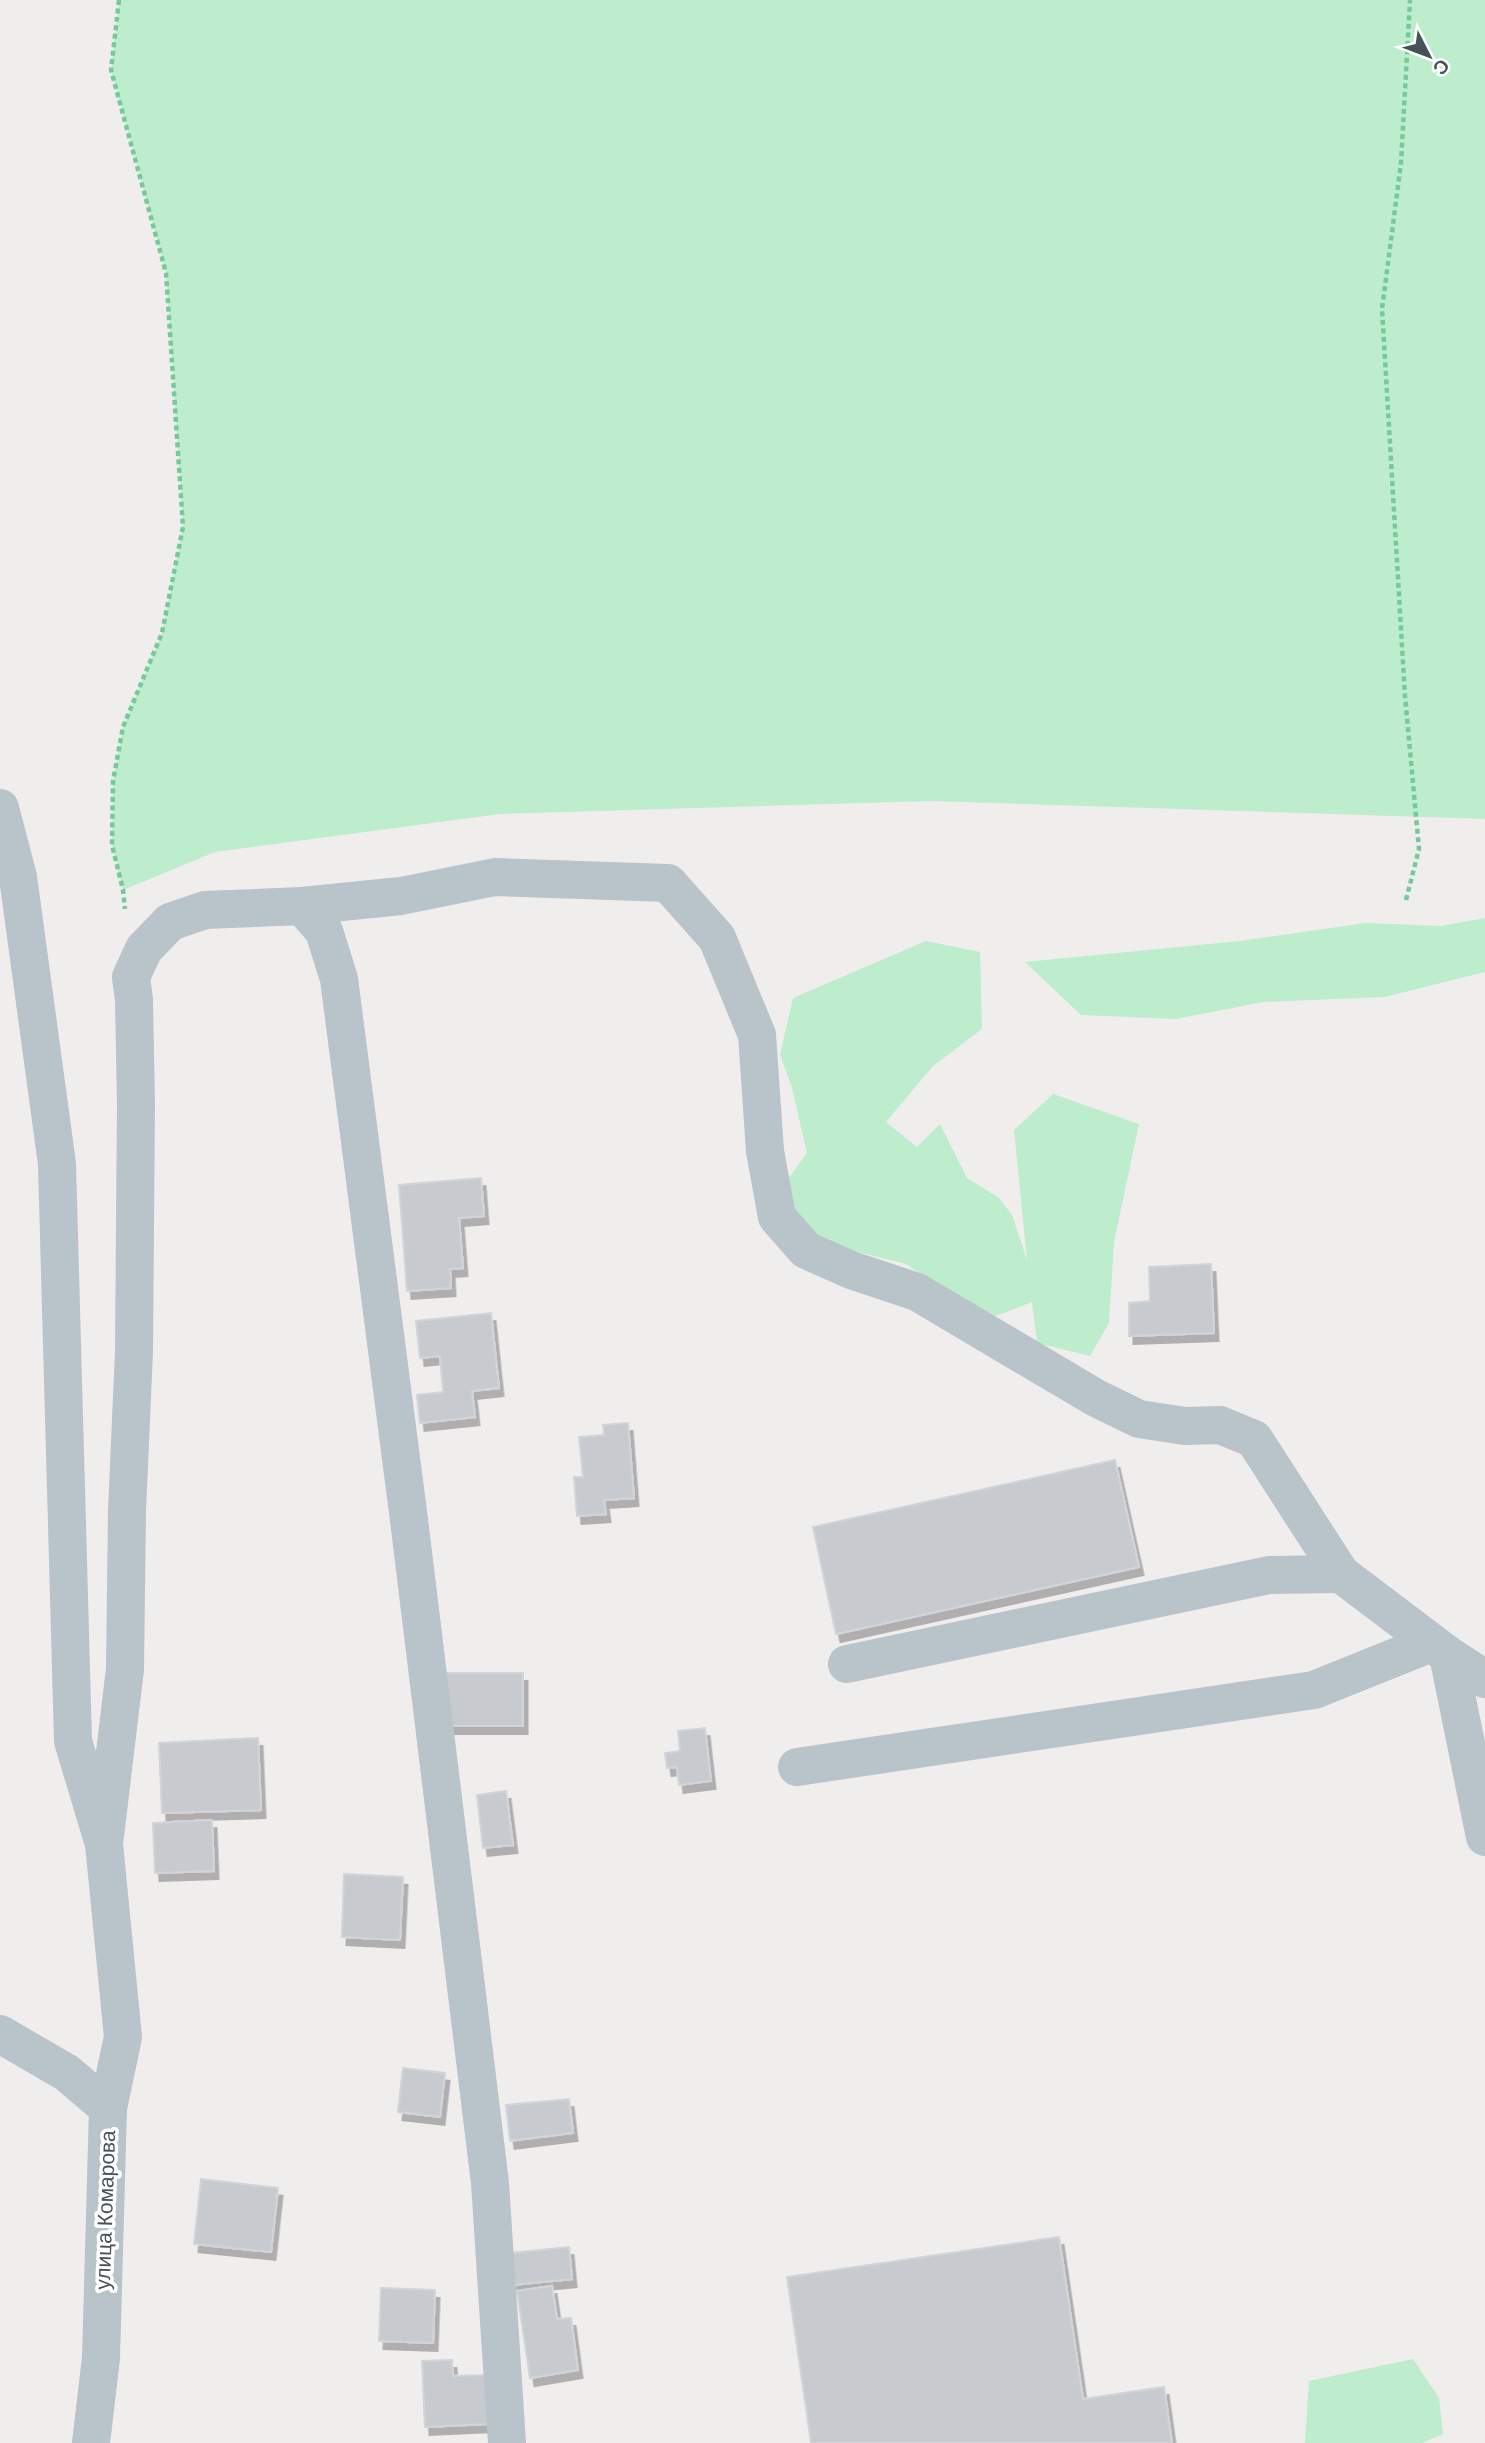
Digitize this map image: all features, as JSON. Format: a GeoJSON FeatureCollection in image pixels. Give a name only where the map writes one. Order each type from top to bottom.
{"type":"FeatureCollection","features":[{"type":"Feature","properties":{"kind":"street"},"geometry":{"type":"LineString","coordinates":[[0,808],[18,877],[57,1164],[73,1741],[104,1844],[123,2038],[108,2108]]}},
{"type":"Feature","properties":{"kind":"street"},"geometry":{"type":"LineString","coordinates":[[104,1844],[125,1668],[127,1511],[134,1351],[136,1103],[131,977],[144,949],[170,922],[205,910],[401,897],[495,877],[668,883],[718,938],[757,1035],[765,1151],[777,1217],[806,1250],[917,1292],[1096,1398],[1139,1419],[1185,1426],[1220,1425],[1254,1439],[1340,1574],[1485,1679]]}},
{"type":"Feature","properties":{"kind":"street"},"geometry":{"type":"LineString","coordinates":[[302,905],[324,931],[340,979],[490,2183],[507,2443]]}},
{"type":"Feature","properties":{"kind":"street"},"geometry":{"type":"LineString","coordinates":[[847,1664],[1269,1575],[1340,1574]]}},
{"type":"Feature","properties":{"kind":"street"},"geometry":{"type":"LineString","coordinates":[[797,1767],[1314,1690],[1440,1649]]}},
{"type":"Feature","properties":{"kind":"street"},"geometry":{"type":"LineString","coordinates":[[1440,1649],[1485,1837]]}},
{"type":"Feature","properties":{"kind":"street","name":"улица Комарова"},"geometry":{"type":"LineString","coordinates":[[0,2034],[67,2073],[108,2108],[101,2358],[90,2443]]}},
{"type":"Feature","properties":{"kind":"path"},"geometry":{"type":"LineString","coordinates":[[119,0],[111,70],[166,273],[183,527],[162,633],[123,727],[113,781],[112,845],[123,890],[125,915]]}},
{"type":"Feature","properties":{"kind":"path"},"geometry":{"type":"LineString","coordinates":[[1406,900],[1419,849],[1405,696],[1382,309],[1401,163],[1410,0]]}},
{"type":"Feature","properties":{"kind":"green space"},"geometry":{"type":"Polygon","coordinates":[[[119,0],[1485,0],[1485,819],[930,801],[500,814],[215,852],[123,890],[112,845],[113,781],[123,727],[162,633],[183,527],[166,273],[111,70],[119,0]]]}},
{"type":"Feature","properties":{"kind":"green space"},"geometry":{"type":"Polygon","coordinates":[[[1485,918],[1485,972],[1385,997],[1263,1002],[1176,1019],[1081,1015],[1025,962],[1240,941],[1365,923],[1441,926],[1485,918]]]}},
{"type":"Feature","properties":{"kind":"green space"},"geometry":{"type":"Polygon","coordinates":[[[926,941],[980,952],[982,1029],[933,1066],[886,1122],[917,1147],[940,1124],[967,1178],[999,1198],[1012,1215],[1027,1260],[1014,1130],[1053,1094],[1139,1124],[1114,1242],[1109,1323],[1090,1356],[1037,1343],[1032,1302],[988,1319],[906,1264],[850,1250],[803,1230],[783,1186],[807,1153],[792,1088],[780,1055],[793,998],[926,941]]]}},
{"type":"Feature","properties":{"kind":"green space"},"geometry":{"type":"Polygon","coordinates":[[[1413,2359],[1439,2398],[1443,2434],[1422,2443],[1305,2443],[1309,2381],[1413,2359]]]}},
{"type":"Feature","properties":{"kind":"building"},"geometry":{"type":"Polygon","coordinates":[[[481,1178],[484,1216],[459,1218],[463,1268],[450,1269],[451,1288],[407,1291],[399,1185],[481,1178]]]}},
{"type":"Feature","properties":{"kind":"building"},"geometry":{"type":"Polygon","coordinates":[[[1211,1264],[1214,1333],[1129,1336],[1129,1303],[1150,1301],[1149,1267],[1211,1264]]]}},
{"type":"Feature","properties":{"kind":"building"},"geometry":{"type":"Polygon","coordinates":[[[491,1313],[499,1388],[472,1391],[475,1417],[420,1423],[417,1395],[443,1392],[440,1356],[420,1358],[416,1321],[491,1313]]]}},
{"type":"Feature","properties":{"kind":"building"},"geometry":{"type":"Polygon","coordinates":[[[628,1423],[634,1498],[604,1500],[606,1514],[577,1516],[574,1477],[583,1477],[579,1437],[604,1435],[603,1425],[628,1423]]]}},
{"type":"Feature","properties":{"kind":"building"},"geometry":{"type":"Polygon","coordinates":[[[1115,1460],[1139,1567],[836,1634],[813,1527],[1115,1460]]]}},
{"type":"Feature","properties":{"kind":"building"},"geometry":{"type":"Polygon","coordinates":[[[446,1673],[523,1673],[523,1726],[446,1726],[446,1673]]]}},
{"type":"Feature","properties":{"kind":"building"},"geometry":{"type":"Polygon","coordinates":[[[705,1728],[711,1781],[679,1785],[677,1767],[667,1768],[665,1753],[680,1751],[678,1731],[705,1728]]]}},
{"type":"Feature","properties":{"kind":"building"},"geometry":{"type":"Polygon","coordinates":[[[258,1738],[261,1810],[162,1813],[159,1743],[258,1738]]]}},
{"type":"Feature","properties":{"kind":"building"},"geometry":{"type":"Polygon","coordinates":[[[506,1791],[513,1845],[483,1848],[477,1795],[506,1791]]]}},
{"type":"Feature","properties":{"kind":"building"},"geometry":{"type":"Polygon","coordinates":[[[212,1820],[214,1871],[155,1873],[153,1823],[212,1820]]]}},
{"type":"Feature","properties":{"kind":"building"},"geometry":{"type":"Polygon","coordinates":[[[344,1874],[403,1877],[400,1940],[342,1937],[344,1874]]]}},
{"type":"Feature","properties":{"kind":"building"},"geometry":{"type":"Polygon","coordinates":[[[403,2068],[445,2073],[440,2117],[398,2112],[403,2068]]]}},
{"type":"Feature","properties":{"kind":"building"},"geometry":{"type":"Polygon","coordinates":[[[569,2099],[573,2133],[510,2141],[506,2105],[569,2099]]]}},
{"type":"Feature","properties":{"kind":"building"},"geometry":{"type":"Polygon","coordinates":[[[201,2179],[278,2188],[271,2252],[194,2244],[201,2179]]]}},
{"type":"Feature","properties":{"kind":"building"},"geometry":{"type":"Polygon","coordinates":[[[1059,2237],[1083,2399],[1164,2387],[1172,2443],[811,2443],[787,2277],[1059,2237]]]}},
{"type":"Feature","properties":{"kind":"building"},"geometry":{"type":"Polygon","coordinates":[[[569,2247],[572,2279],[513,2285],[510,2253],[569,2247]]]}},
{"type":"Feature","properties":{"kind":"building"},"geometry":{"type":"Polygon","coordinates":[[[552,2286],[557,2319],[571,2318],[578,2370],[530,2378],[517,2291],[552,2286]]]}},
{"type":"Feature","properties":{"kind":"building"},"geometry":{"type":"Polygon","coordinates":[[[381,2288],[435,2290],[433,2343],[379,2341],[381,2288]]]}},
{"type":"Feature","properties":{"kind":"building"},"geometry":{"type":"Polygon","coordinates":[[[452,2360],[453,2376],[485,2375],[488,2424],[425,2427],[422,2361],[452,2360]]]}}]}
